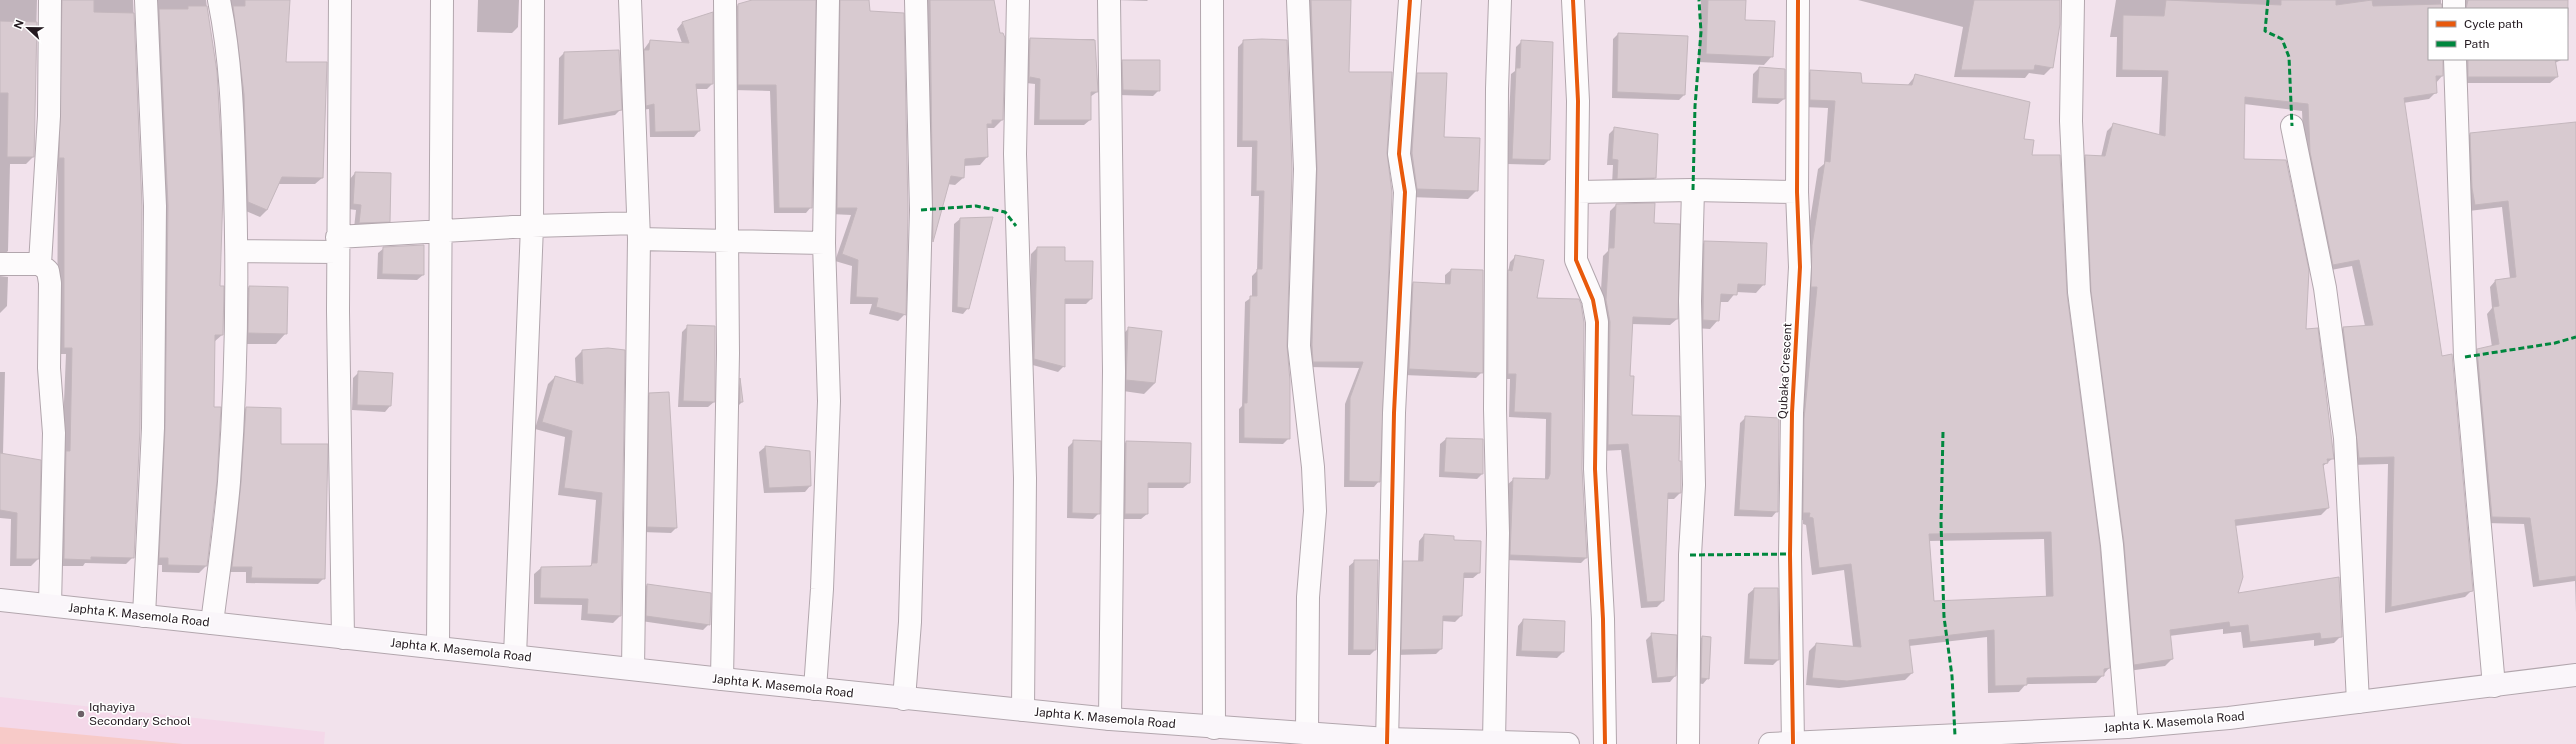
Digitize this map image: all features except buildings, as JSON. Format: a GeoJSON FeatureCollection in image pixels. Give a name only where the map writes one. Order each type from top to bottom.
{"type":"FeatureCollection","features":[{"type":"Feature","properties":{"kind":"main road","name":"Japhta K. Masemola Road"},"geometry":{"type":"LineString","coordinates":[[0,600],[722,680],[1110,719],[1214,728],[1307,733],[1387,741],[1494,741],[1568,744]]}},
{"type":"Feature","properties":{"kind":"main road","name":"Japhta K. Masemola Road"},"geometry":{"type":"LineString","coordinates":[[1770,744],[2127,727],[2358,702],[2576,675]]}},
{"type":"Feature","properties":{"kind":"street"},"geometry":{"type":"LineString","coordinates":[[40,264],[49,116],[50,0]]}},
{"type":"Feature","properties":{"kind":"street"},"geometry":{"type":"LineString","coordinates":[[144,616],[153,428],[155,206],[146,0]]}},
{"type":"Feature","properties":{"kind":"street"},"geometry":{"type":"LineString","coordinates":[[212,623],[229,484],[234,398],[237,251],[232,99],[228,51],[219,0]]}},
{"type":"Feature","properties":{"kind":"street"},"geometry":{"type":"LineString","coordinates":[[340,0],[337,245],[343,638]]}},
{"type":"Feature","properties":{"kind":"street"},"geometry":{"type":"LineString","coordinates":[[438,648],[442,0]]}},
{"type":"Feature","properties":{"kind":"street"},"geometry":{"type":"LineString","coordinates":[[515,656],[532,226],[532,0]]}},
{"type":"Feature","properties":{"kind":"street"},"geometry":{"type":"LineString","coordinates":[[630,0],[638,231],[633,670]]}},
{"type":"Feature","properties":{"kind":"street"},"geometry":{"type":"LineString","coordinates":[[722,680],[728,240],[725,0]]}},
{"type":"Feature","properties":{"kind":"street"},"geometry":{"type":"LineString","coordinates":[[815,689],[822,589],[829,401],[824,244],[828,0]]}},
{"type":"Feature","properties":{"kind":"street"},"geometry":{"type":"LineString","coordinates":[[904,699],[910,622],[921,210],[916,0]]}},
{"type":"Feature","properties":{"kind":"street"},"geometry":{"type":"LineString","coordinates":[[1018,0],[1015,154],[1025,478],[1023,710]]}},
{"type":"Feature","properties":{"kind":"street"},"geometry":{"type":"LineString","coordinates":[[1109,0],[1114,371],[1110,719]]}},
{"type":"Feature","properties":{"kind":"street"},"geometry":{"type":"LineString","coordinates":[[1212,0],[1214,728]]}},
{"type":"Feature","properties":{"kind":"street"},"geometry":{"type":"LineString","coordinates":[[1298,0],[1305,169],[1299,346],[1313,467],[1315,511],[1308,598],[1307,733]]}},
{"type":"Feature","properties":{"kind":"street"},"geometry":{"type":"LineString","coordinates":[[1387,741],[1394,413],[1405,208],[1405,192],[1399,154],[1410,0]]}},
{"type":"Feature","properties":{"kind":"street"},"geometry":{"type":"LineString","coordinates":[[1494,741],[1498,533],[1495,409],[1497,89],[1500,0]]}},
{"type":"Feature","properties":{"kind":"street"},"geometry":{"type":"LineString","coordinates":[[1573,0],[1578,73],[1578,192],[1576,260],[1593,300],[1597,322],[1595,469],[1603,619],[1605,744]]}},
{"type":"Feature","properties":{"kind":"street","name":"Qubaka Crescent"},"geometry":{"type":"LineString","coordinates":[[1793,743],[1790,538],[1792,413],[1800,267],[1797,192],[1798,0]]}},
{"type":"Feature","properties":{"kind":"street"},"geometry":{"type":"LineString","coordinates":[[2073,0],[2071,121],[2078,292],[2112,545],[2127,727]]}},
{"type":"Feature","properties":{"kind":"street"},"geometry":{"type":"LineString","coordinates":[[2454,60],[2465,357],[2494,686]]}},
{"type":"Feature","properties":{"kind":"street"},"geometry":{"type":"LineString","coordinates":[[2292,126],[2325,288],[2345,438],[2358,702]]}},
{"type":"Feature","properties":{"kind":"street"},"geometry":{"type":"LineString","coordinates":[[1578,192],[1693,190],[1797,192]]}},
{"type":"Feature","properties":{"kind":"street"},"geometry":{"type":"LineString","coordinates":[[1688,744],[1690,562],[1694,485],[1690,301],[1693,190]]}},
{"type":"Feature","properties":{"kind":"street"},"geometry":{"type":"LineString","coordinates":[[237,251],[337,245],[440,232],[532,226],[638,231],[728,240],[824,244]]}},
{"type":"Feature","properties":{"kind":"street"},"geometry":{"type":"LineString","coordinates":[[0,264],[40,264],[48,271],[50,283],[49,368],[54,432],[50,605]]}},
{"type":"Feature","properties":{"kind":"shaded area","name":"Iqhayiya Secondary School"},"geometry":{"type":"Polygon","coordinates":[[[0,697],[325,732],[324,744],[0,744],[0,697]]]}},
{"type":"Feature","properties":{"kind":"shaded area"},"geometry":{"type":"Polygon","coordinates":[[[0,727],[183,744],[0,744],[0,727]]]}},
{"type":"Feature","properties":{"kind":"marked path"},"geometry":{"type":"LineString","coordinates":[[1693,190],[1695,106],[1701,32],[1699,0]]}},
{"type":"Feature","properties":{"kind":"marked path"},"geometry":{"type":"LineString","coordinates":[[2268,0],[2265,31],[2282,39],[2289,57],[2292,126]]}},
{"type":"Feature","properties":{"kind":"marked path"},"geometry":{"type":"LineString","coordinates":[[921,210],[976,206],[1005,212],[1016,226]]}},
{"type":"Feature","properties":{"kind":"marked path"},"geometry":{"type":"LineString","coordinates":[[2465,357],[2555,343],[2576,337]]}},
{"type":"Feature","properties":{"kind":"marked path"},"geometry":{"type":"LineString","coordinates":[[1943,432],[1941,523],[1944,617],[1952,676],[1955,736]]}},
{"type":"Feature","properties":{"kind":"marked path"},"geometry":{"type":"LineString","coordinates":[[1690,555],[1790,554]]}},
{"type":"Feature","properties":{"kind":"cycle path"},"geometry":{"type":"LineString","coordinates":[[1387,744],[1394,413],[1405,192],[1399,154],[1410,0]]}},
{"type":"Feature","properties":{"kind":"cycle path"},"geometry":{"type":"LineString","coordinates":[[1573,0],[1578,101],[1576,260],[1593,300],[1597,322],[1595,469],[1603,619],[1605,744]]}},
{"type":"Feature","properties":{"kind":"cycle path"},"geometry":{"type":"LineString","coordinates":[[1793,743],[1790,554],[1792,413],[1800,267],[1797,192],[1798,0]]}},
{"type":"Feature","properties":{"kind":"place","name":"Iqhayiya Secondary School"},"geometry":{"type":"Point","coordinates":[81,714]}}]}
